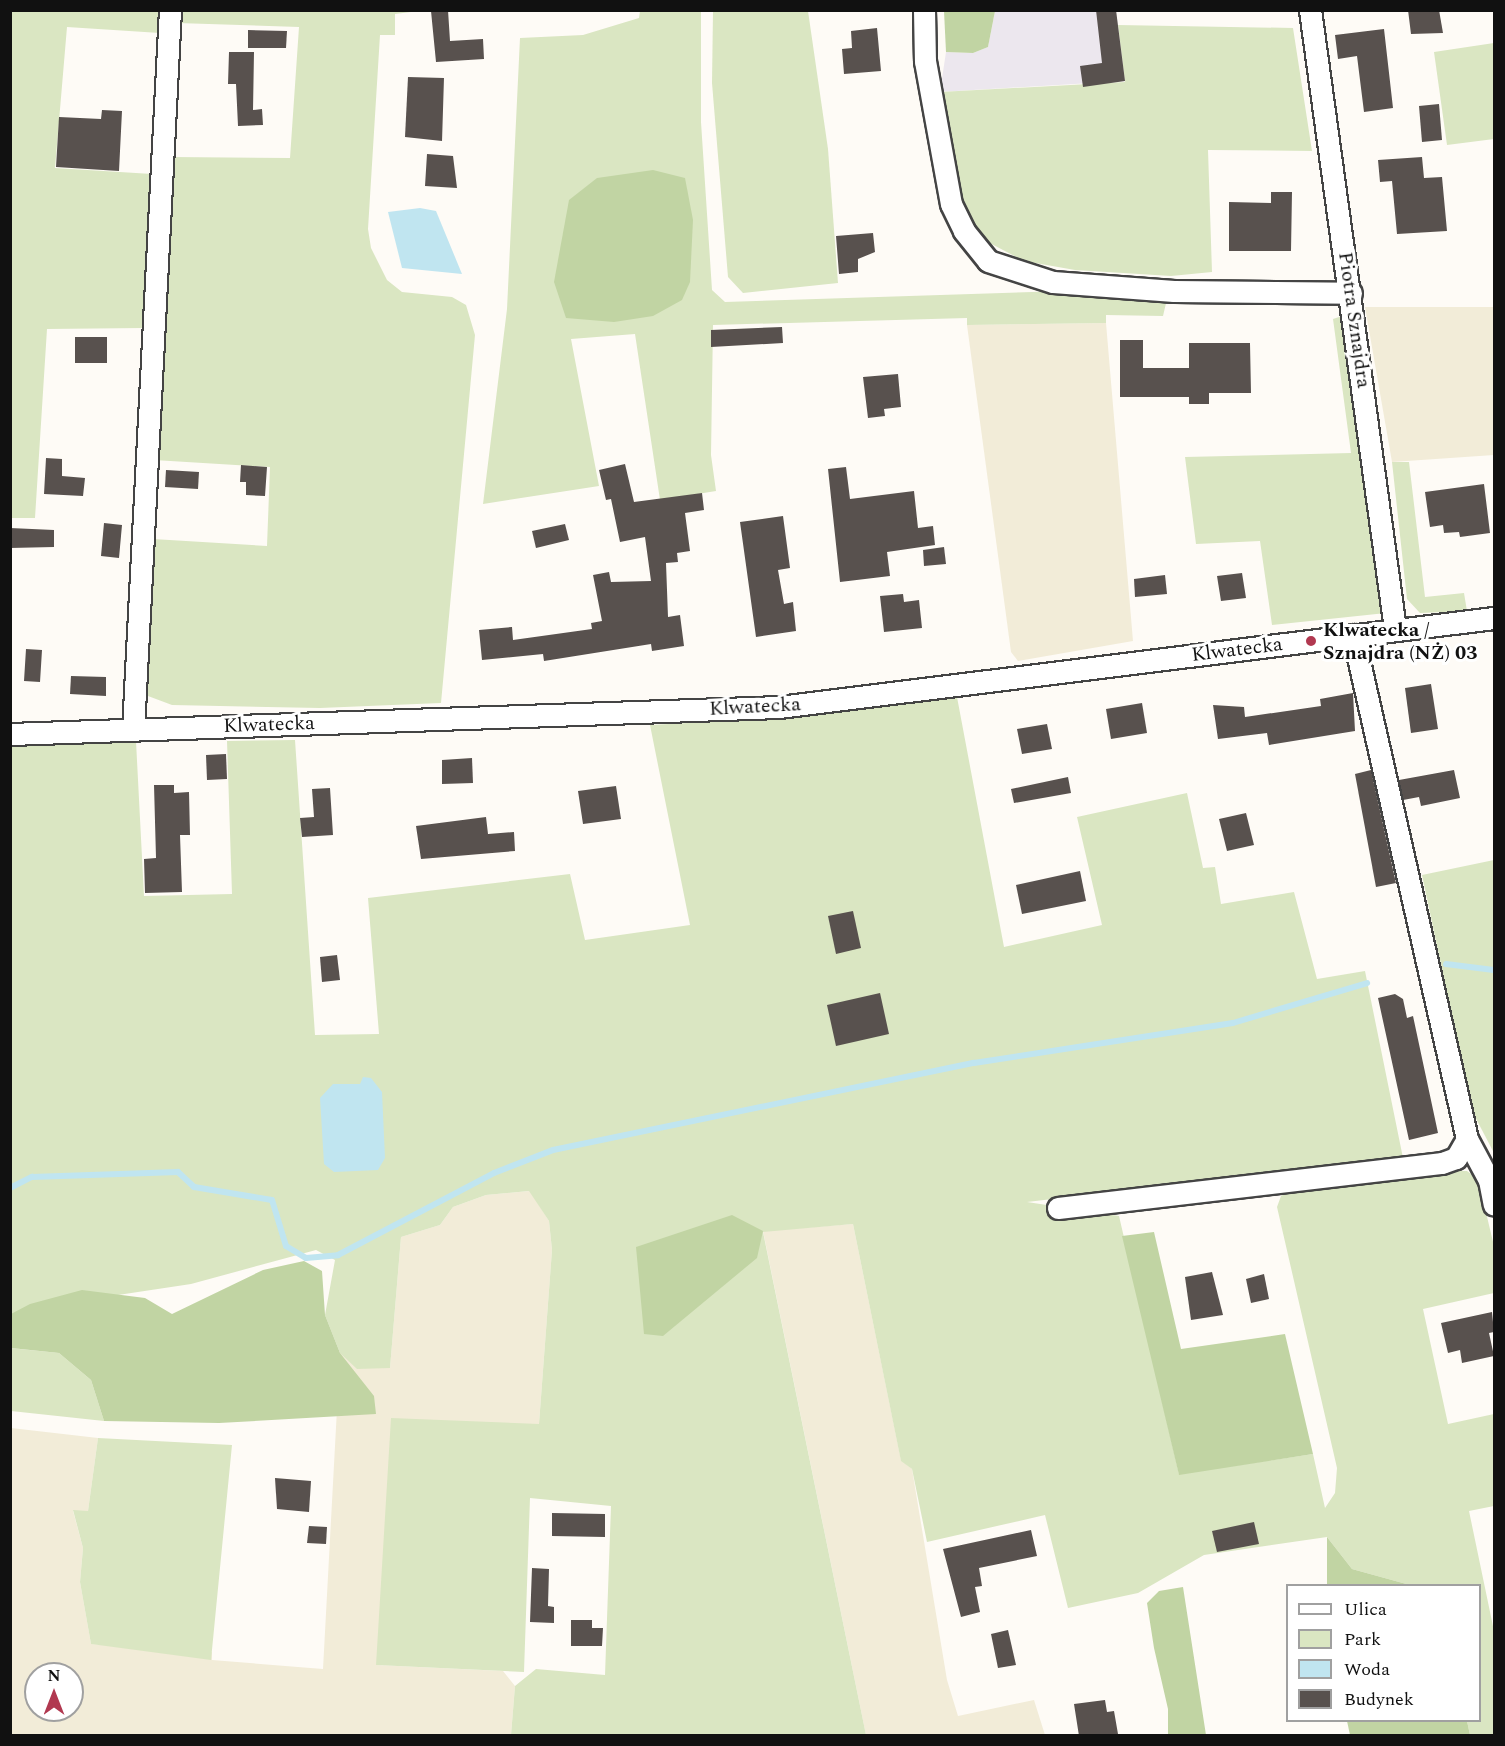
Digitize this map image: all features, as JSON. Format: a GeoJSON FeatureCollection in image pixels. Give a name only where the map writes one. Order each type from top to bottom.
{"type":"FeatureCollection","features":[{"type":"Feature","properties":{"kind":"street"},"geometry":{"type":"LineString","coordinates":[[133,730],[170,10]]}},
{"type":"Feature","properties":{"kind":"street"},"geometry":{"type":"LineString","coordinates":[[924,10],[925,61],[951,204],[964,231],[988,261],[1053,282],[1174,291],[1351,293]]}},
{"type":"Feature","properties":{"kind":"street","name":"Piotra Sznajdra"},"geometry":{"type":"LineString","coordinates":[[1310,10],[1351,293],[1395,629]]}},
{"type":"Feature","properties":{"kind":"street","name":"Klwatecka"},"geometry":{"type":"LineString","coordinates":[[10,734],[778,707],[1494,618]]}},
{"type":"Feature","properties":{"kind":"street"},"geometry":{"type":"LineString","coordinates":[[1353,635],[1467,1139],[1489,1180],[1494,1205]]}},
{"type":"Feature","properties":{"kind":"street"},"geometry":{"type":"LineString","coordinates":[[1058,1208],[1442,1163],[1456,1158],[1467,1139]]}},
{"type":"Feature","properties":{"kind":"shaded area"},"geometry":{"type":"Polygon","coordinates":[[[995,11],[1116,11],[1125,81],[940,92],[946,52],[973,53],[988,47],[995,11]]]}},
{"type":"Feature","properties":{"kind":"shaded area"},"geometry":{"type":"Polygon","coordinates":[[[1365,307],[1494,307],[1494,455],[1392,462],[1365,307]]]}},
{"type":"Feature","properties":{"kind":"shaded area"},"geometry":{"type":"Polygon","coordinates":[[[1106,323],[1133,641],[1018,661],[1011,652],[967,325],[1106,323]]]}},
{"type":"Feature","properties":{"kind":"shaded area"},"geometry":{"type":"Polygon","coordinates":[[[530,1191],[549,1221],[552,1250],[539,1424],[376,1665],[503,1671],[515,1686],[511,1735],[11,1735],[11,1428],[98,1438],[88,1511],[73,1511],[83,1548],[80,1582],[91,1644],[212,1652],[212,1660],[323,1669],[340,1353],[390,1368],[401,1237],[440,1225],[453,1207],[486,1195],[530,1191]]]}},
{"type":"Feature","properties":{"kind":"shaded area"},"geometry":{"type":"Polygon","coordinates":[[[853,1224],[901,1460],[912,1469],[947,1680],[958,1716],[1034,1700],[1045,1735],[866,1735],[763,1231],[853,1224]]]}},
{"type":"Feature","properties":{"kind":"green space"},"geometry":{"type":"Polygon","coordinates":[[[11,11],[161,11],[160,33],[67,27],[55,168],[152,174],[143,328],[47,329],[35,518],[11,518],[11,11]]]}},
{"type":"Feature","properties":{"kind":"green space"},"geometry":{"type":"Polygon","coordinates":[[[178,11],[419,11],[395,14],[395,35],[380,35],[368,229],[371,248],[387,280],[402,292],[452,297],[466,305],[475,335],[441,703],[320,708],[172,705],[148,696],[141,683],[153,539],[267,546],[270,467],[154,460],[172,157],[290,158],[299,27],[177,23],[178,11]]]}},
{"type":"Feature","properties":{"kind":"green space"},"geometry":{"type":"Polygon","coordinates":[[[640,11],[701,11],[701,122],[712,290],[725,302],[1065,291],[1167,299],[1163,316],[1106,315],[1106,323],[967,325],[967,318],[713,325],[711,455],[716,491],[660,500],[635,334],[571,339],[599,486],[483,504],[507,309],[520,38],[583,35],[639,18],[640,11]]]}},
{"type":"Feature","properties":{"kind":"green space"},"geometry":{"type":"Polygon","coordinates":[[[713,11],[808,11],[828,149],[838,283],[743,293],[728,277],[712,83],[713,11]]]}},
{"type":"Feature","properties":{"kind":"green space"},"geometry":{"type":"Polygon","coordinates":[[[944,11],[995,11],[988,47],[973,53],[946,52],[944,11]]]}},
{"type":"Feature","properties":{"kind":"green space"},"geometry":{"type":"Polygon","coordinates":[[[1118,25],[1293,28],[1312,151],[1208,150],[1212,272],[1171,276],[1075,270],[1024,261],[982,239],[960,209],[940,92],[1125,82],[1118,25]]]}},
{"type":"Feature","properties":{"kind":"green space"},"geometry":{"type":"Polygon","coordinates":[[[1494,43],[1494,139],[1447,145],[1434,52],[1494,43]]]}},
{"type":"Feature","properties":{"kind":"green space"},"geometry":{"type":"Polygon","coordinates":[[[653,170],[685,178],[693,220],[690,282],[682,300],[653,316],[614,322],[566,318],[554,282],[569,200],[597,178],[653,170]]]}},
{"type":"Feature","properties":{"kind":"green space"},"geometry":{"type":"Polygon","coordinates":[[[1345,315],[1386,613],[1272,625],[1260,541],[1196,544],[1185,457],[1351,453],[1333,319],[1345,315]]]}},
{"type":"Feature","properties":{"kind":"green space"},"geometry":{"type":"Polygon","coordinates":[[[1392,462],[1409,462],[1425,597],[1464,593],[1467,611],[1420,613],[1407,599],[1392,462]]]}},
{"type":"Feature","properties":{"kind":"green space"},"geometry":{"type":"Polygon","coordinates":[[[957,697],[1004,947],[1102,925],[1077,817],[1187,793],[1203,868],[1215,867],[1221,904],[1294,892],[1317,979],[1365,971],[1403,1158],[1027,1202],[1119,1216],[1179,1474],[1313,1454],[1325,1508],[1335,1493],[1337,1468],[1277,1207],[1281,1196],[1292,1190],[1449,1171],[1467,1171],[1478,1179],[1494,1246],[1494,1293],[1423,1309],[1448,1424],[1494,1414],[1494,1506],[1469,1511],[1494,1631],[1494,1735],[1470,1735],[1467,1722],[1481,1722],[1481,1584],[1406,1584],[1352,1569],[1327,1537],[1204,1555],[1138,1593],[1068,1608],[1045,1515],[927,1542],[912,1469],[901,1461],[853,1224],[763,1232],[866,1735],[511,1735],[515,1686],[536,1669],[605,1675],[611,1506],[530,1498],[524,1672],[376,1665],[391,1418],[539,1424],[552,1250],[549,1221],[529,1191],[486,1195],[453,1207],[440,1225],[401,1237],[390,1368],[357,1369],[340,1353],[325,1315],[335,1260],[316,1250],[191,1284],[45,1306],[11,1318],[10,743],[136,741],[144,896],[232,894],[227,741],[295,740],[315,1035],[379,1034],[368,898],[570,874],[585,940],[690,925],[650,725],[763,719],[957,697]]]}},
{"type":"Feature","properties":{"kind":"green space"},"geometry":{"type":"Polygon","coordinates":[[[1494,860],[1494,1153],[1472,1111],[1422,875],[1494,860]]]}},
{"type":"Feature","properties":{"kind":"green space"},"geometry":{"type":"Polygon","coordinates":[[[732,1215],[763,1231],[757,1258],[663,1336],[644,1334],[636,1247],[732,1215]]]}},
{"type":"Feature","properties":{"kind":"green space"},"geometry":{"type":"Polygon","coordinates":[[[1154,1232],[1181,1349],[1285,1334],[1313,1454],[1179,1475],[1122,1236],[1154,1232]]]}},
{"type":"Feature","properties":{"kind":"green space"},"geometry":{"type":"Polygon","coordinates":[[[304,1261],[322,1271],[325,1315],[340,1353],[374,1396],[376,1414],[219,1423],[104,1421],[91,1380],[59,1353],[11,1348],[11,1314],[30,1304],[82,1290],[145,1298],[172,1314],[263,1270],[304,1261]]]}},
{"type":"Feature","properties":{"kind":"green space"},"geometry":{"type":"Polygon","coordinates":[[[10,1348],[59,1353],[91,1380],[104,1421],[11,1411],[10,1348]]]}},
{"type":"Feature","properties":{"kind":"green space"},"geometry":{"type":"Polygon","coordinates":[[[98,1438],[232,1445],[211,1660],[91,1644],[80,1582],[83,1548],[73,1510],[88,1511],[98,1438]]]}},
{"type":"Feature","properties":{"kind":"green space"},"geometry":{"type":"Polygon","coordinates":[[[1327,1537],[1352,1569],[1406,1584],[1327,1584],[1327,1537]]]}},
{"type":"Feature","properties":{"kind":"green space"},"geometry":{"type":"Polygon","coordinates":[[[1183,1587],[1206,1735],[1168,1735],[1168,1709],[1154,1648],[1147,1603],[1159,1591],[1183,1587]]]}},
{"type":"Feature","properties":{"kind":"green space"},"geometry":{"type":"Polygon","coordinates":[[[1347,1722],[1467,1722],[1470,1735],[1350,1735],[1347,1722]]]}},
{"type":"Feature","properties":{"kind":"water"},"geometry":{"type":"Polygon","coordinates":[[[420,208],[436,211],[462,274],[402,268],[388,212],[420,208]]]}},
{"type":"Feature","properties":{"kind":"water"},"geometry":{"type":"Polygon","coordinates":[[[363,1077],[371,1078],[382,1092],[385,1158],[378,1170],[334,1172],[324,1164],[320,1098],[333,1084],[360,1084],[363,1077]]]}},
{"type":"Feature","properties":{"kind":"building"},"geometry":{"type":"Polygon","coordinates":[[[448,10],[450,41],[483,39],[484,59],[436,62],[431,11],[448,10]]]}},
{"type":"Feature","properties":{"kind":"building"},"geometry":{"type":"Polygon","coordinates":[[[1096,10],[1116,10],[1125,81],[1083,87],[1080,66],[1102,63],[1096,10]]]}},
{"type":"Feature","properties":{"kind":"building"},"geometry":{"type":"Polygon","coordinates":[[[1408,10],[1439,10],[1443,33],[1411,34],[1408,10]]]}},
{"type":"Feature","properties":{"kind":"building"},"geometry":{"type":"Polygon","coordinates":[[[877,28],[881,71],[844,74],[842,49],[852,48],[851,31],[877,28]]]}},
{"type":"Feature","properties":{"kind":"building"},"geometry":{"type":"Polygon","coordinates":[[[1384,29],[1393,108],[1364,112],[1357,56],[1338,59],[1335,35],[1384,29]]]}},
{"type":"Feature","properties":{"kind":"building"},"geometry":{"type":"Polygon","coordinates":[[[248,30],[287,31],[286,48],[248,48],[248,30]]]}},
{"type":"Feature","properties":{"kind":"building"},"geometry":{"type":"Polygon","coordinates":[[[229,52],[254,52],[253,110],[262,109],[263,125],[238,126],[236,84],[228,84],[229,52]]]}},
{"type":"Feature","properties":{"kind":"building"},"geometry":{"type":"Polygon","coordinates":[[[408,77],[444,78],[442,141],[405,137],[408,77]]]}},
{"type":"Feature","properties":{"kind":"building"},"geometry":{"type":"Polygon","coordinates":[[[1439,104],[1442,140],[1422,142],[1419,106],[1439,104]]]}},
{"type":"Feature","properties":{"kind":"building"},"geometry":{"type":"Polygon","coordinates":[[[102,110],[122,111],[119,171],[56,167],[59,117],[101,119],[102,110]]]}},
{"type":"Feature","properties":{"kind":"building"},"geometry":{"type":"Polygon","coordinates":[[[427,154],[453,156],[457,188],[425,186],[427,154]]]}},
{"type":"Feature","properties":{"kind":"building"},"geometry":{"type":"Polygon","coordinates":[[[1422,157],[1424,178],[1442,177],[1447,231],[1397,234],[1392,181],[1380,182],[1378,160],[1422,157]]]}},
{"type":"Feature","properties":{"kind":"building"},"geometry":{"type":"Polygon","coordinates":[[[1271,192],[1292,192],[1291,251],[1229,251],[1229,202],[1271,203],[1271,192]]]}},
{"type":"Feature","properties":{"kind":"building"},"geometry":{"type":"Polygon","coordinates":[[[873,233],[875,252],[858,259],[858,272],[839,274],[836,236],[873,233]]]}},
{"type":"Feature","properties":{"kind":"building"},"geometry":{"type":"Polygon","coordinates":[[[782,327],[783,343],[711,347],[711,330],[782,327]]]}},
{"type":"Feature","properties":{"kind":"building"},"geometry":{"type":"Polygon","coordinates":[[[75,337],[107,337],[107,363],[75,363],[75,337]]]}},
{"type":"Feature","properties":{"kind":"building"},"geometry":{"type":"Polygon","coordinates":[[[1120,340],[1143,340],[1143,368],[1189,368],[1189,343],[1250,343],[1251,393],[1209,393],[1209,404],[1189,404],[1189,397],[1120,397],[1120,340]]]}},
{"type":"Feature","properties":{"kind":"building"},"geometry":{"type":"Polygon","coordinates":[[[898,374],[901,407],[884,409],[885,416],[868,418],[863,377],[898,374]]]}},
{"type":"Feature","properties":{"kind":"building"},"geometry":{"type":"Polygon","coordinates":[[[46,458],[62,459],[62,476],[85,478],[83,496],[44,494],[46,458]]]}},
{"type":"Feature","properties":{"kind":"building"},"geometry":{"type":"Polygon","coordinates":[[[625,464],[634,502],[702,493],[704,510],[685,513],[690,551],[677,553],[678,562],[666,563],[668,617],[680,615],[684,646],[652,651],[651,644],[544,661],[543,654],[482,660],[479,630],[512,627],[513,640],[592,629],[591,623],[602,621],[593,575],[609,572],[611,582],[651,581],[645,537],[620,542],[611,499],[606,500],[599,470],[625,464]]]}},
{"type":"Feature","properties":{"kind":"building"},"geometry":{"type":"Polygon","coordinates":[[[241,465],[267,467],[265,496],[246,495],[246,482],[240,482],[241,465]]]}},
{"type":"Feature","properties":{"kind":"building"},"geometry":{"type":"Polygon","coordinates":[[[846,467],[850,499],[914,491],[918,528],[933,526],[935,545],[887,552],[890,576],[840,582],[828,469],[846,467]]]}},
{"type":"Feature","properties":{"kind":"building"},"geometry":{"type":"Polygon","coordinates":[[[166,470],[199,472],[198,489],[165,487],[166,470]]]}},
{"type":"Feature","properties":{"kind":"building"},"geometry":{"type":"Polygon","coordinates":[[[1484,484],[1490,533],[1460,537],[1459,532],[1444,533],[1443,525],[1430,527],[1425,492],[1484,484]]]}},
{"type":"Feature","properties":{"kind":"building"},"geometry":{"type":"Polygon","coordinates":[[[783,516],[790,568],[778,570],[784,604],[793,602],[796,631],[756,637],[740,522],[783,516]]]}},
{"type":"Feature","properties":{"kind":"building"},"geometry":{"type":"Polygon","coordinates":[[[104,523],[122,525],[119,558],[101,556],[104,523]]]}},
{"type":"Feature","properties":{"kind":"building"},"geometry":{"type":"Polygon","coordinates":[[[565,524],[569,540],[536,548],[532,531],[565,524]]]}},
{"type":"Feature","properties":{"kind":"building"},"geometry":{"type":"Polygon","coordinates":[[[10,528],[54,530],[54,547],[10,548],[10,528]]]}},
{"type":"Feature","properties":{"kind":"building"},"geometry":{"type":"Polygon","coordinates":[[[944,547],[946,564],[924,566],[923,550],[944,547]]]}},
{"type":"Feature","properties":{"kind":"building"},"geometry":{"type":"Polygon","coordinates":[[[1242,573],[1246,598],[1221,601],[1217,576],[1242,573]]]}},
{"type":"Feature","properties":{"kind":"building"},"geometry":{"type":"Polygon","coordinates":[[[1165,575],[1167,594],[1135,597],[1134,579],[1165,575]]]}},
{"type":"Feature","properties":{"kind":"building"},"geometry":{"type":"Polygon","coordinates":[[[903,594],[904,602],[919,600],[922,628],[884,632],[880,596],[903,594]]]}},
{"type":"Feature","properties":{"kind":"building"},"geometry":{"type":"Polygon","coordinates":[[[26,649],[42,650],[40,682],[24,681],[26,649]]]}},
{"type":"Feature","properties":{"kind":"building"},"geometry":{"type":"Polygon","coordinates":[[[71,676],[106,677],[106,696],[70,694],[71,676]]]}},
{"type":"Feature","properties":{"kind":"building"},"geometry":{"type":"Polygon","coordinates":[[[1431,684],[1438,729],[1411,733],[1405,688],[1431,684]]]}},
{"type":"Feature","properties":{"kind":"building"},"geometry":{"type":"Polygon","coordinates":[[[1353,693],[1355,731],[1269,745],[1267,733],[1218,739],[1213,705],[1244,707],[1245,717],[1321,706],[1320,699],[1353,693]]]}},
{"type":"Feature","properties":{"kind":"building"},"geometry":{"type":"Polygon","coordinates":[[[1142,703],[1147,733],[1111,739],[1106,709],[1142,703]]]}},
{"type":"Feature","properties":{"kind":"building"},"geometry":{"type":"Polygon","coordinates":[[[1047,724],[1052,749],[1022,754],[1017,729],[1047,724]]]}},
{"type":"Feature","properties":{"kind":"building"},"geometry":{"type":"Polygon","coordinates":[[[226,754],[227,779],[207,780],[206,755],[226,754]]]}},
{"type":"Feature","properties":{"kind":"building"},"geometry":{"type":"Polygon","coordinates":[[[472,758],[473,783],[442,784],[442,760],[472,758]]]}},
{"type":"Feature","properties":{"kind":"building"},"geometry":{"type":"Polygon","coordinates":[[[1371,770],[1396,883],[1376,887],[1355,774],[1371,770]]]}},
{"type":"Feature","properties":{"kind":"building"},"geometry":{"type":"Polygon","coordinates":[[[1454,770],[1460,798],[1421,806],[1419,797],[1403,800],[1399,780],[1454,770]]]}},
{"type":"Feature","properties":{"kind":"building"},"geometry":{"type":"Polygon","coordinates":[[[1068,777],[1071,793],[1014,803],[1011,789],[1068,777]]]}},
{"type":"Feature","properties":{"kind":"building"},"geometry":{"type":"Polygon","coordinates":[[[154,785],[174,785],[174,793],[189,792],[190,835],[180,835],[182,892],[145,893],[144,859],[156,858],[154,785]]]}},
{"type":"Feature","properties":{"kind":"building"},"geometry":{"type":"Polygon","coordinates":[[[616,786],[621,819],[583,824],[578,791],[616,786]]]}},
{"type":"Feature","properties":{"kind":"building"},"geometry":{"type":"Polygon","coordinates":[[[330,788],[333,835],[302,837],[300,818],[314,817],[312,789],[330,788]]]}},
{"type":"Feature","properties":{"kind":"building"},"geometry":{"type":"Polygon","coordinates":[[[1246,813],[1254,845],[1227,851],[1219,819],[1246,813]]]}},
{"type":"Feature","properties":{"kind":"building"},"geometry":{"type":"Polygon","coordinates":[[[486,817],[488,834],[514,832],[515,851],[421,859],[416,826],[486,817]]]}},
{"type":"Feature","properties":{"kind":"building"},"geometry":{"type":"Polygon","coordinates":[[[1080,871],[1086,901],[1022,914],[1016,885],[1080,871]]]}},
{"type":"Feature","properties":{"kind":"building"},"geometry":{"type":"Polygon","coordinates":[[[853,911],[861,948],[836,954],[828,916],[853,911]]]}},
{"type":"Feature","properties":{"kind":"building"},"geometry":{"type":"Polygon","coordinates":[[[337,955],[340,980],[322,982],[320,957],[337,955]]]}},
{"type":"Feature","properties":{"kind":"building"},"geometry":{"type":"Polygon","coordinates":[[[880,993],[889,1034],[836,1046],[827,1005],[880,993]]]}},
{"type":"Feature","properties":{"kind":"building"},"geometry":{"type":"Polygon","coordinates":[[[1395,994],[1403,999],[1407,1018],[1413,1016],[1438,1133],[1409,1140],[1378,998],[1395,994]]]}},
{"type":"Feature","properties":{"kind":"building"},"geometry":{"type":"Polygon","coordinates":[[[1212,1272],[1223,1315],[1191,1320],[1185,1277],[1212,1272]]]}},
{"type":"Feature","properties":{"kind":"building"},"geometry":{"type":"Polygon","coordinates":[[[1264,1274],[1269,1299],[1251,1303],[1246,1279],[1264,1274]]]}},
{"type":"Feature","properties":{"kind":"building"},"geometry":{"type":"Polygon","coordinates":[[[1492,1312],[1494,1332],[1489,1333],[1494,1356],[1462,1363],[1460,1350],[1448,1353],[1441,1323],[1492,1312]]]}},
{"type":"Feature","properties":{"kind":"building"},"geometry":{"type":"Polygon","coordinates":[[[275,1478],[311,1481],[309,1512],[277,1509],[275,1478]]]}},
{"type":"Feature","properties":{"kind":"building"},"geometry":{"type":"Polygon","coordinates":[[[552,1513],[605,1514],[605,1537],[552,1536],[552,1513]]]}},
{"type":"Feature","properties":{"kind":"building"},"geometry":{"type":"Polygon","coordinates":[[[1254,1522],[1259,1544],[1217,1552],[1212,1531],[1254,1522]]]}},
{"type":"Feature","properties":{"kind":"building"},"geometry":{"type":"Polygon","coordinates":[[[309,1526],[327,1527],[326,1544],[307,1543],[309,1526]]]}},
{"type":"Feature","properties":{"kind":"building"},"geometry":{"type":"Polygon","coordinates":[[[1031,1530],[1037,1556],[979,1568],[982,1586],[975,1587],[980,1612],[961,1617],[943,1549],[1031,1530]]]}},
{"type":"Feature","properties":{"kind":"building"},"geometry":{"type":"Polygon","coordinates":[[[532,1568],[549,1569],[548,1606],[554,1607],[554,1623],[530,1622],[532,1568]]]}},
{"type":"Feature","properties":{"kind":"building"},"geometry":{"type":"Polygon","coordinates":[[[571,1620],[592,1620],[592,1628],[603,1628],[602,1646],[571,1646],[571,1620]]]}},
{"type":"Feature","properties":{"kind":"building"},"geometry":{"type":"Polygon","coordinates":[[[1008,1630],[1016,1665],[998,1668],[991,1634],[1008,1630]]]}},
{"type":"Feature","properties":{"kind":"building"},"geometry":{"type":"Polygon","coordinates":[[[1105,1700],[1107,1712],[1114,1711],[1118,1734],[1079,1736],[1074,1704],[1105,1700]]]}},
{"type":"Feature","properties":{"kind":"waterway"},"geometry":{"type":"LineString","coordinates":[[1446,964],[1494,970]]}},
{"type":"Feature","properties":{"kind":"waterway"},"geometry":{"type":"LineString","coordinates":[[10,1188],[32,1177],[178,1172],[194,1187],[272,1200],[286,1246],[306,1258],[338,1255],[494,1173],[553,1150],[974,1063],[1233,1023],[1367,983]]}},
{"type":"Feature","properties":{"kind":"place","name":"Klwatecka / Sznajdra (NŻ) 03"},"geometry":{"type":"Point","coordinates":[1311,641]}}]}
